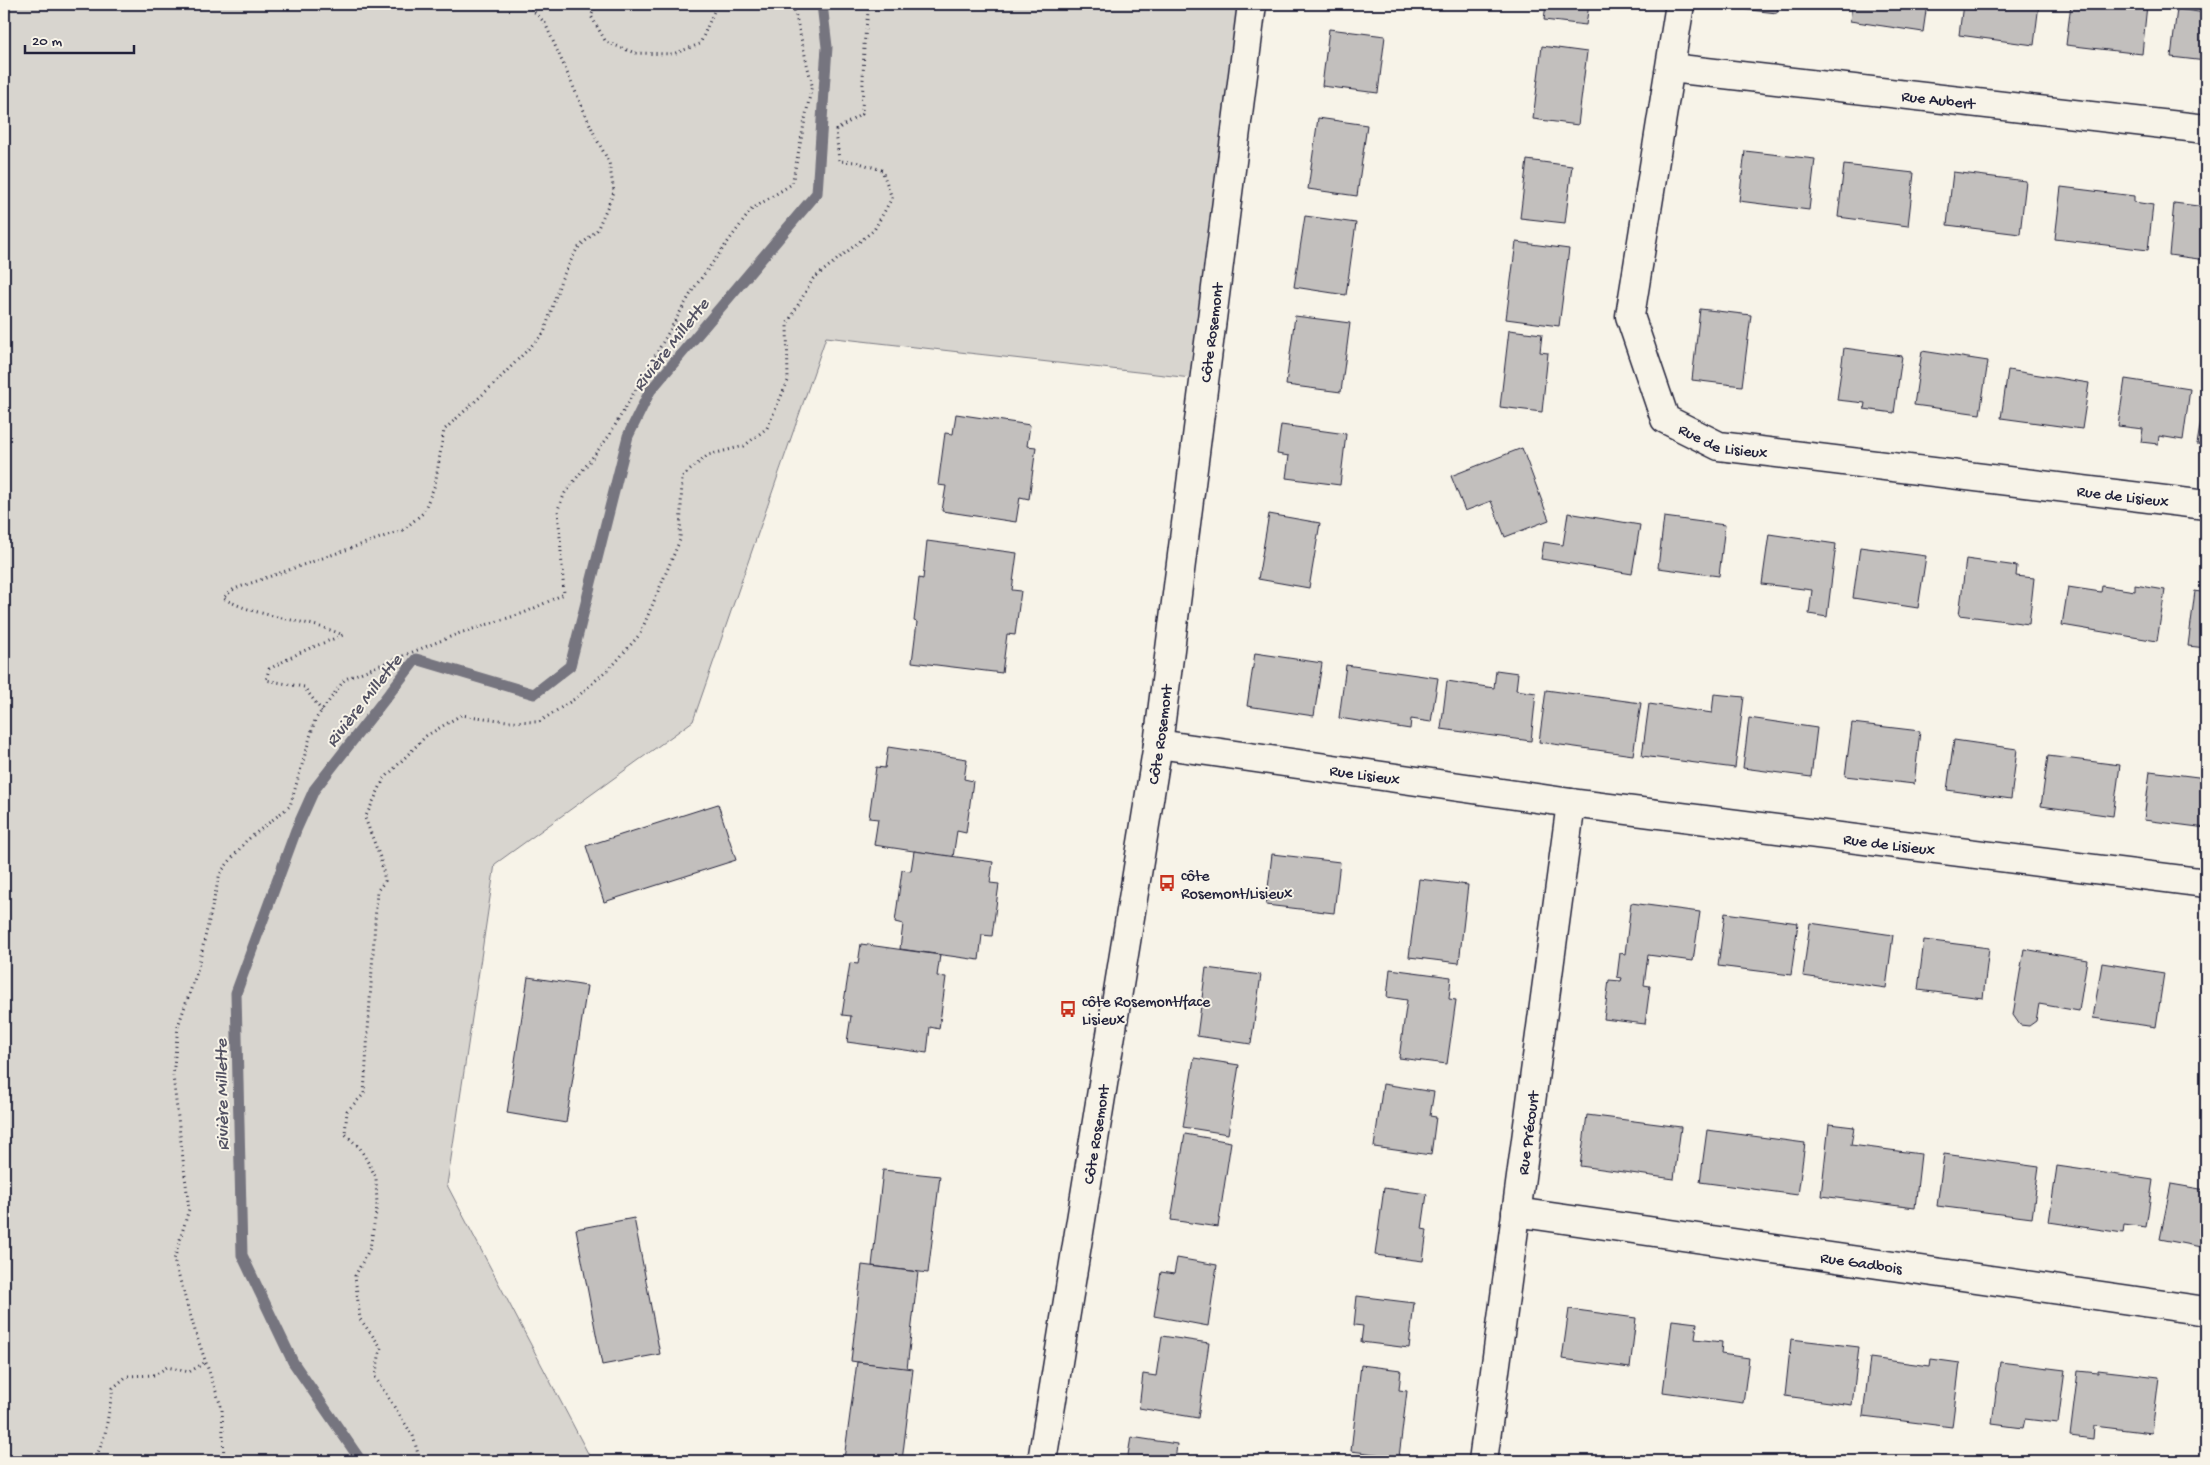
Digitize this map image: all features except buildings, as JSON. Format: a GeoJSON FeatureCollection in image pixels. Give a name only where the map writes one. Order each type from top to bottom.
{"type":"FeatureCollection","features":[{"type":"Feature","properties":{"kind":"street","name":"Côte Rosemont"},"geometry":{"type":"LineString","coordinates":[[1042,1461],[1158,744],[1252,4]]}},
{"type":"Feature","properties":{"kind":"street","name":"Rue de Lisieux"},"geometry":{"type":"LineString","coordinates":[[1680,4],[1630,316],[1665,419],[1719,446],[2206,505]]}},
{"type":"Feature","properties":{"kind":"street","name":"Rue Aubert"},"geometry":{"type":"LineString","coordinates":[[1671,68],[2206,129]]}},
{"type":"Feature","properties":{"kind":"street","name":"Rue Lisieux"},"geometry":{"type":"LineString","coordinates":[[1158,744],[1571,803]]}},
{"type":"Feature","properties":{"kind":"street","name":"Rue de Lisieux"},"geometry":{"type":"LineString","coordinates":[[1571,803],[2206,882]]}},
{"type":"Feature","properties":{"kind":"street","name":"Rue Précourt"},"geometry":{"type":"LineString","coordinates":[[1483,1461],[1571,803]]}},
{"type":"Feature","properties":{"kind":"street","name":"Rue Gadbois"},"geometry":{"type":"LineString","coordinates":[[1516,1212],[2206,1311]]}},
{"type":"Feature","properties":{"kind":"path"},"geometry":{"type":"LineString","coordinates":[[322,711],[304,688],[266,680],[269,669],[301,652],[343,635],[327,628],[241,609],[223,598],[234,589],[403,530],[423,513],[435,485],[444,430],[494,384],[544,333],[561,280],[578,250],[597,230],[614,192],[609,162],[596,138],[546,23],[527,4]]}},
{"type":"Feature","properties":{"kind":"path"},"geometry":{"type":"LineString","coordinates":[[598,4],[591,16],[606,42],[635,53],[673,54],[700,44],[714,11],[711,4]]}},
{"type":"Feature","properties":{"kind":"path"},"geometry":{"type":"LineString","coordinates":[[224,1461],[222,1409],[174,1260],[188,1209],[173,1076],[178,1026],[197,972],[220,873],[246,841],[290,806],[315,720],[345,679],[460,633],[524,613],[564,594],[558,508],[565,493],[609,436],[700,280],[752,209],[792,184],[812,85],[793,4]]}},
{"type":"Feature","properties":{"kind":"path"},"geometry":{"type":"LineString","coordinates":[[420,1461],[413,1436],[375,1377],[381,1347],[360,1319],[355,1276],[370,1248],[377,1207],[376,1177],[360,1148],[345,1134],[347,1111],[364,1094],[377,891],[385,881],[380,860],[365,818],[384,779],[426,736],[461,715],[507,721],[539,722],[576,698],[615,663],[640,634],[680,540],[682,477],[708,455],[744,446],[767,428],[788,381],[787,324],[813,280],[874,230],[892,198],[882,170],[856,162],[839,161],[836,130],[862,114],[864,45],[869,4]]}},
{"type":"Feature","properties":{"kind":"path"},"geometry":{"type":"LineString","coordinates":[[95,1461],[105,1434],[113,1388],[127,1376],[155,1375],[167,1367],[189,1372],[206,1362]]}},
{"type":"Feature","properties":{"kind":"shaded area"},"geometry":{"type":"Polygon","coordinates":[[[4,4],[1238,4],[1191,378],[826,337],[693,721],[495,864],[447,1185],[592,1461],[4,1461],[4,4]]]}},
{"type":"Feature","properties":{"kind":"waterway","name":"Rivière Millette"},"geometry":{"type":"LineString","coordinates":[[361,1461],[293,1362],[242,1255],[236,993],[296,830],[314,790],[416,659],[534,694],[570,666],[628,436],[650,391],[817,193],[827,47],[822,4]]}},
{"type":"Feature","properties":{"kind":"place","name":"côte Rosemont/Lisieux"},"geometry":{"type":"Point","coordinates":[1167,883]}},
{"type":"Feature","properties":{"kind":"place","name":"côte Rosemont/face Lisieux"},"geometry":{"type":"Point","coordinates":[1068,1009]}}]}
